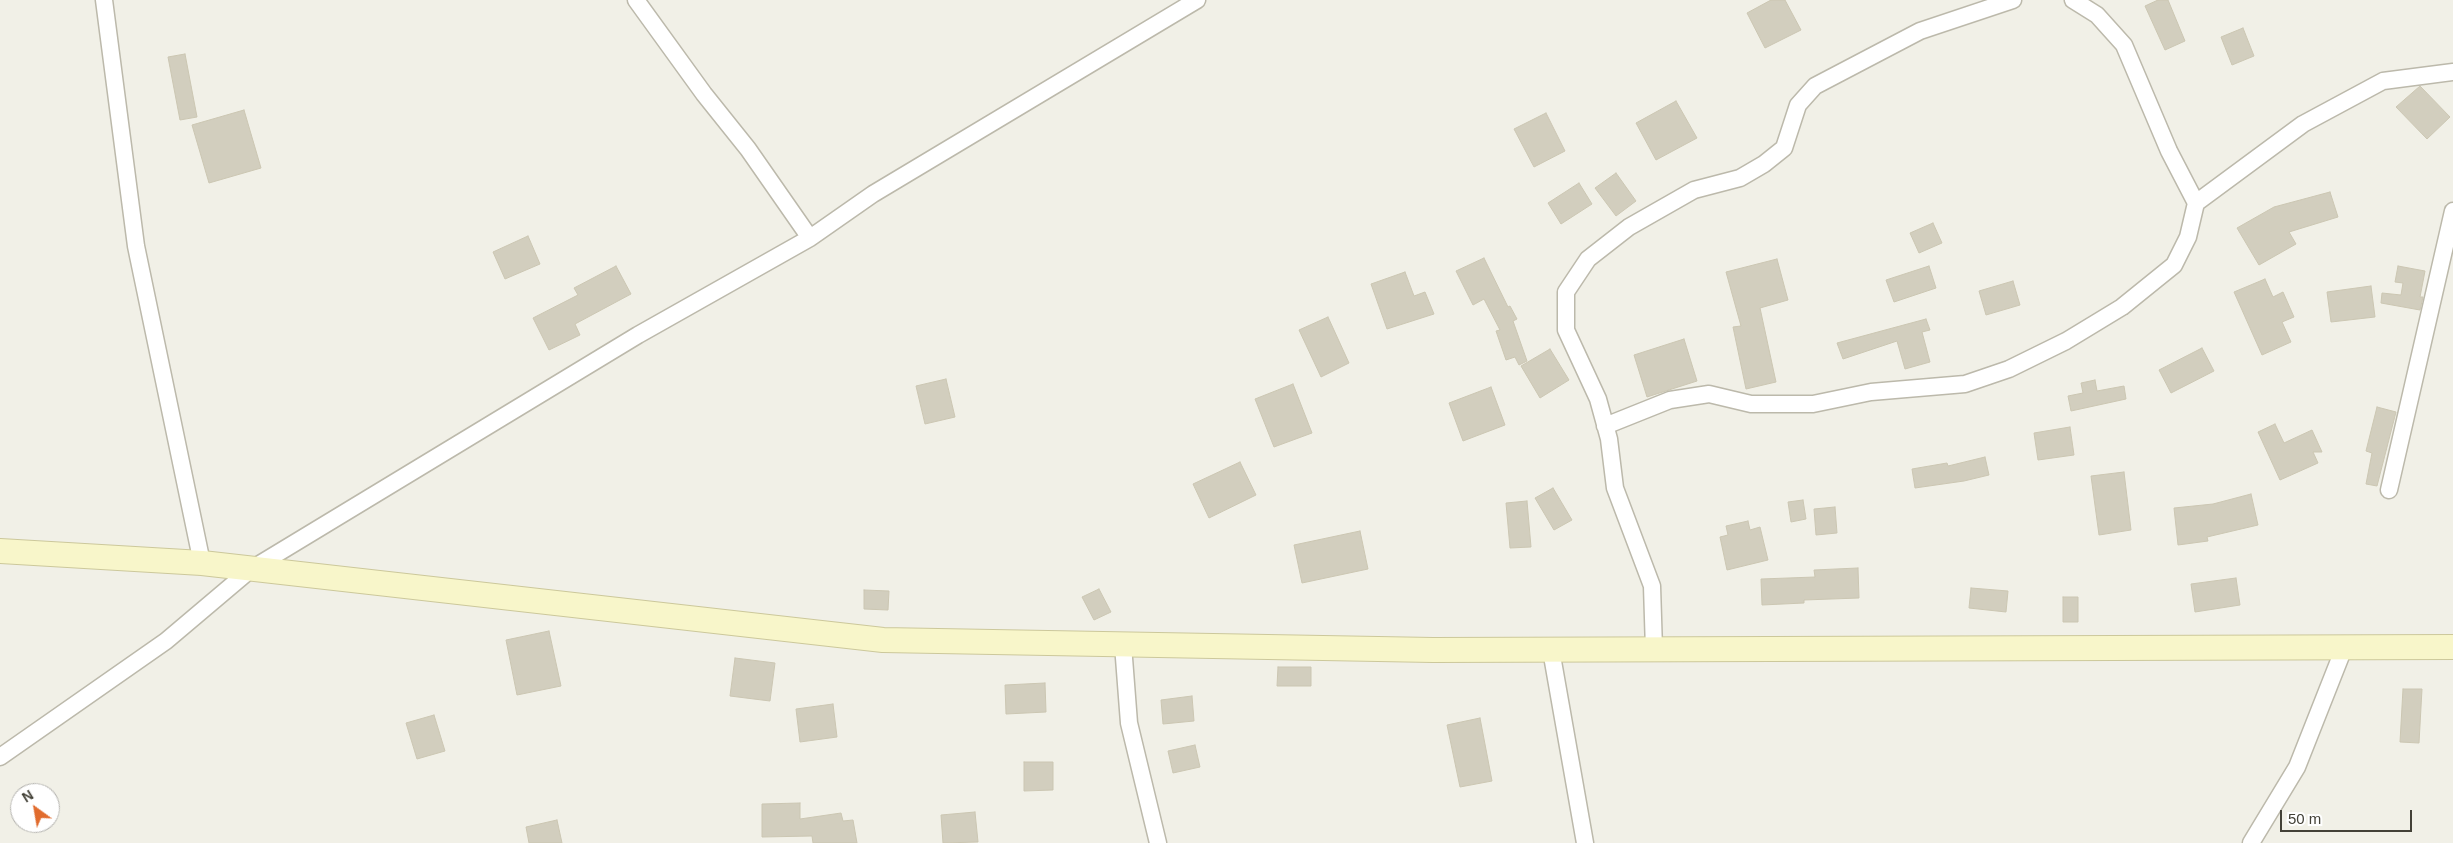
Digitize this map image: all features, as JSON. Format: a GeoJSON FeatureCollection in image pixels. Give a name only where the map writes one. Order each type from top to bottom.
{"type":"FeatureCollection","features":[{"type":"Feature","properties":{"kind":"main road"},"geometry":{"type":"LineString","coordinates":[[0,551],[202,563],[250,570],[883,640],[1551,650],[2453,647]]}},
{"type":"Feature","properties":{"kind":"street"},"geometry":{"type":"LineString","coordinates":[[104,0],[136,246],[202,563]]}},
{"type":"Feature","properties":{"kind":"street"},"geometry":{"type":"LineString","coordinates":[[636,0],[704,94],[748,149],[810,238]]}},
{"type":"Feature","properties":{"kind":"street"},"geometry":{"type":"LineString","coordinates":[[0,757],[166,641],[250,570],[638,335],[810,238],[873,194],[1197,0]]}},
{"type":"Feature","properties":{"kind":"street"},"geometry":{"type":"LineString","coordinates":[[1654,650],[1652,586],[1615,488],[1605,426],[1598,399],[1566,330],[1566,292],[1588,259],[1629,227],[1694,190],[1740,178],[1764,164],[1784,148],[1798,105],[1814,86],[1920,31],[2013,0]]}},
{"type":"Feature","properties":{"kind":"street"},"geometry":{"type":"LineString","coordinates":[[2073,0],[2097,15],[2124,45],[2168,151],[2196,204]]}},
{"type":"Feature","properties":{"kind":"street"},"geometry":{"type":"LineString","coordinates":[[1605,426],[1670,400],[1709,394],[1751,404],[1813,404],[1871,392],[1965,384],[2009,369],[2066,341],[2122,307],[2174,265],[2188,236],[2196,204],[2303,124],[2383,80],[2453,72]]}},
{"type":"Feature","properties":{"kind":"street"},"geometry":{"type":"LineString","coordinates":[[2389,490],[2453,211]]}},
{"type":"Feature","properties":{"kind":"street"},"geometry":{"type":"LineString","coordinates":[[1123,645],[1128,723],[1158,843]]}},
{"type":"Feature","properties":{"kind":"street"},"geometry":{"type":"LineString","coordinates":[[2251,843],[2296,767],[2344,648]]}},
{"type":"Feature","properties":{"kind":"street"},"geometry":{"type":"LineString","coordinates":[[1551,650],[1584,843]]}},
{"type":"Feature","properties":{"kind":"building"},"geometry":{"type":"Polygon","coordinates":[[[1771,0],[1785,0],[1801,30],[1765,48],[1747,13],[1771,0]]]}},
{"type":"Feature","properties":{"kind":"building"},"geometry":{"type":"Polygon","coordinates":[[[2158,0],[2168,0],[2185,41],[2165,50],[2145,6],[2158,0]]]}},
{"type":"Feature","properties":{"kind":"building"},"geometry":{"type":"Polygon","coordinates":[[[2243,28],[2254,56],[2232,65],[2221,37],[2243,28]]]}},
{"type":"Feature","properties":{"kind":"building"},"geometry":{"type":"Polygon","coordinates":[[[185,54],[197,117],[180,120],[168,57],[185,54]]]}},
{"type":"Feature","properties":{"kind":"building"},"geometry":{"type":"Polygon","coordinates":[[[2420,86],[2450,117],[2427,139],[2396,107],[2420,86]]]}},
{"type":"Feature","properties":{"kind":"building"},"geometry":{"type":"Polygon","coordinates":[[[1676,101],[1697,138],[1656,160],[1636,123],[1676,101]]]}},
{"type":"Feature","properties":{"kind":"building"},"geometry":{"type":"Polygon","coordinates":[[[244,110],[261,168],[209,183],[192,125],[244,110]]]}},
{"type":"Feature","properties":{"kind":"building"},"geometry":{"type":"Polygon","coordinates":[[[1546,113],[1565,151],[1534,167],[1514,129],[1546,113]]]}},
{"type":"Feature","properties":{"kind":"building"},"geometry":{"type":"Polygon","coordinates":[[[1616,173],[1636,201],[1616,216],[1595,188],[1616,173]]]}},
{"type":"Feature","properties":{"kind":"building"},"geometry":{"type":"Polygon","coordinates":[[[1579,183],[1592,204],[1561,224],[1548,203],[1579,183]]]}},
{"type":"Feature","properties":{"kind":"building"},"geometry":{"type":"Polygon","coordinates":[[[2330,192],[2338,217],[2289,232],[2296,244],[2259,265],[2237,228],[2274,207],[2330,192]]]}},
{"type":"Feature","properties":{"kind":"building"},"geometry":{"type":"Polygon","coordinates":[[[1933,223],[1942,243],[1919,253],[1910,233],[1933,223]]]}},
{"type":"Feature","properties":{"kind":"building"},"geometry":{"type":"Polygon","coordinates":[[[528,236],[540,264],[505,279],[493,252],[528,236]]]}},
{"type":"Feature","properties":{"kind":"building"},"geometry":{"type":"Polygon","coordinates":[[[1484,258],[1508,307],[1510,306],[1517,319],[1513,321],[1527,361],[1519,365],[1515,357],[1506,360],[1496,331],[1500,330],[1484,299],[1473,305],[1456,271],[1484,258]]]}},
{"type":"Feature","properties":{"kind":"building"},"geometry":{"type":"Polygon","coordinates":[[[1777,259],[1788,300],[1760,308],[1776,382],[1746,389],[1733,327],[1741,326],[1726,272],[1777,259]]]}},
{"type":"Feature","properties":{"kind":"building"},"geometry":{"type":"Polygon","coordinates":[[[616,266],[631,294],[575,324],[580,335],[549,350],[533,318],[578,295],[574,288],[616,266]]]}},
{"type":"Feature","properties":{"kind":"building"},"geometry":{"type":"Polygon","coordinates":[[[1929,266],[1936,288],[1894,302],[1886,280],[1929,266]]]}},
{"type":"Feature","properties":{"kind":"building"},"geometry":{"type":"Polygon","coordinates":[[[2398,266],[2425,271],[2420,297],[2423,297],[2420,310],[2381,303],[2382,293],[2401,295],[2403,283],[2395,282],[2398,266]]]}},
{"type":"Feature","properties":{"kind":"building"},"geometry":{"type":"Polygon","coordinates":[[[1405,272],[1414,296],[1425,292],[1434,314],[1387,329],[1371,284],[1405,272]]]}},
{"type":"Feature","properties":{"kind":"building"},"geometry":{"type":"Polygon","coordinates":[[[2265,279],[2273,297],[2283,292],[2294,317],[2282,322],[2291,342],[2262,355],[2234,292],[2265,279]]]}},
{"type":"Feature","properties":{"kind":"building"},"geometry":{"type":"Polygon","coordinates":[[[2013,281],[2020,305],[1986,315],[1979,291],[2013,281]]]}},
{"type":"Feature","properties":{"kind":"building"},"geometry":{"type":"Polygon","coordinates":[[[2371,286],[2375,317],[2331,322],[2327,292],[2371,286]]]}},
{"type":"Feature","properties":{"kind":"building"},"geometry":{"type":"Polygon","coordinates":[[[1328,317],[1349,363],[1321,377],[1299,330],[1328,317]]]}},
{"type":"Feature","properties":{"kind":"building"},"geometry":{"type":"Polygon","coordinates":[[[1926,319],[1930,330],[1922,332],[1930,362],[1905,369],[1897,341],[1843,359],[1837,343],[1926,319]]]}},
{"type":"Feature","properties":{"kind":"building"},"geometry":{"type":"Polygon","coordinates":[[[1684,339],[1697,381],[1647,397],[1634,355],[1684,339]]]}},
{"type":"Feature","properties":{"kind":"building"},"geometry":{"type":"Polygon","coordinates":[[[2202,348],[2214,371],[2171,393],[2159,370],[2202,348]]]}},
{"type":"Feature","properties":{"kind":"building"},"geometry":{"type":"Polygon","coordinates":[[[1550,349],[1569,380],[1540,398],[1521,366],[1550,349]]]}},
{"type":"Feature","properties":{"kind":"building"},"geometry":{"type":"Polygon","coordinates":[[[946,379],[955,417],[925,424],[916,386],[946,379]]]}},
{"type":"Feature","properties":{"kind":"building"},"geometry":{"type":"Polygon","coordinates":[[[2095,380],[2097,391],[2124,386],[2126,399],[2071,411],[2068,396],[2083,393],[2081,383],[2095,380]]]}},
{"type":"Feature","properties":{"kind":"building"},"geometry":{"type":"Polygon","coordinates":[[[1293,384],[1312,433],[1274,447],[1255,399],[1293,384]]]}},
{"type":"Feature","properties":{"kind":"building"},"geometry":{"type":"Polygon","coordinates":[[[1491,387],[1505,425],[1463,441],[1449,403],[1491,387]]]}},
{"type":"Feature","properties":{"kind":"building"},"geometry":{"type":"Polygon","coordinates":[[[2377,407],[2396,412],[2377,486],[2366,484],[2372,453],[2366,451],[2377,407]]]}},
{"type":"Feature","properties":{"kind":"building"},"geometry":{"type":"Polygon","coordinates":[[[2275,424],[2284,443],[2312,430],[2322,452],[2313,452],[2318,463],[2280,480],[2258,432],[2275,424]]]}},
{"type":"Feature","properties":{"kind":"building"},"geometry":{"type":"Polygon","coordinates":[[[2070,427],[2074,455],[2038,460],[2034,433],[2070,427]]]}},
{"type":"Feature","properties":{"kind":"building"},"geometry":{"type":"Polygon","coordinates":[[[1985,457],[1989,475],[1964,481],[1915,488],[1912,469],[1947,463],[1948,466],[1985,457]]]}},
{"type":"Feature","properties":{"kind":"building"},"geometry":{"type":"Polygon","coordinates":[[[1240,462],[1256,495],[1209,518],[1193,484],[1240,462]]]}},
{"type":"Feature","properties":{"kind":"building"},"geometry":{"type":"Polygon","coordinates":[[[2124,472],[2131,530],[2099,535],[2091,476],[2124,472]]]}},
{"type":"Feature","properties":{"kind":"building"},"geometry":{"type":"Polygon","coordinates":[[[1553,488],[1572,520],[1554,530],[1535,498],[1553,488]]]}},
{"type":"Feature","properties":{"kind":"building"},"geometry":{"type":"Polygon","coordinates":[[[2251,494],[2258,525],[2207,537],[2208,541],[2178,545],[2174,508],[2213,504],[2251,494]]]}},
{"type":"Feature","properties":{"kind":"building"},"geometry":{"type":"Polygon","coordinates":[[[1803,500],[1806,519],[1791,522],[1788,502],[1803,500]]]}},
{"type":"Feature","properties":{"kind":"building"},"geometry":{"type":"Polygon","coordinates":[[[1527,501],[1531,547],[1510,548],[1506,503],[1527,501]]]}},
{"type":"Feature","properties":{"kind":"building"},"geometry":{"type":"Polygon","coordinates":[[[1835,507],[1837,533],[1816,535],[1814,509],[1835,507]]]}},
{"type":"Feature","properties":{"kind":"building"},"geometry":{"type":"Polygon","coordinates":[[[1748,521],[1750,530],[1760,527],[1768,560],[1727,570],[1720,537],[1728,535],[1726,526],[1748,521]]]}},
{"type":"Feature","properties":{"kind":"building"},"geometry":{"type":"Polygon","coordinates":[[[1360,531],[1368,569],[1302,583],[1294,545],[1360,531]]]}},
{"type":"Feature","properties":{"kind":"building"},"geometry":{"type":"Polygon","coordinates":[[[1858,568],[1859,598],[1804,600],[1804,603],[1762,605],[1761,579],[1815,577],[1814,570],[1858,568]]]}},
{"type":"Feature","properties":{"kind":"building"},"geometry":{"type":"Polygon","coordinates":[[[2236,578],[2240,605],[2195,612],[2191,584],[2236,578]]]}},
{"type":"Feature","properties":{"kind":"building"},"geometry":{"type":"Polygon","coordinates":[[[1971,588],[2008,591],[2006,612],[1969,608],[1971,588]]]}},
{"type":"Feature","properties":{"kind":"building"},"geometry":{"type":"Polygon","coordinates":[[[1099,589],[1111,612],[1094,620],[1082,597],[1099,589]]]}},
{"type":"Feature","properties":{"kind":"building"},"geometry":{"type":"Polygon","coordinates":[[[864,590],[889,591],[888,610],[864,609],[864,590]]]}},
{"type":"Feature","properties":{"kind":"building"},"geometry":{"type":"Polygon","coordinates":[[[2063,597],[2078,597],[2078,622],[2063,622],[2063,597]]]}},
{"type":"Feature","properties":{"kind":"building"},"geometry":{"type":"Polygon","coordinates":[[[549,631],[561,686],[517,695],[506,640],[549,631]]]}},
{"type":"Feature","properties":{"kind":"building"},"geometry":{"type":"Polygon","coordinates":[[[735,658],[775,663],[770,701],[730,696],[735,658]]]}},
{"type":"Feature","properties":{"kind":"building"},"geometry":{"type":"Polygon","coordinates":[[[1278,667],[1311,667],[1311,686],[1277,686],[1278,667]]]}},
{"type":"Feature","properties":{"kind":"building"},"geometry":{"type":"Polygon","coordinates":[[[1045,683],[1046,712],[1006,714],[1005,685],[1045,683]]]}},
{"type":"Feature","properties":{"kind":"building"},"geometry":{"type":"Polygon","coordinates":[[[2403,689],[2422,689],[2419,743],[2400,742],[2403,689]]]}},
{"type":"Feature","properties":{"kind":"building"},"geometry":{"type":"Polygon","coordinates":[[[1192,696],[1194,721],[1163,724],[1161,700],[1192,696]]]}},
{"type":"Feature","properties":{"kind":"building"},"geometry":{"type":"Polygon","coordinates":[[[833,704],[837,737],[800,742],[796,709],[833,704]]]}},
{"type":"Feature","properties":{"kind":"building"},"geometry":{"type":"Polygon","coordinates":[[[434,715],[445,751],[417,759],[406,723],[434,715]]]}},
{"type":"Feature","properties":{"kind":"building"},"geometry":{"type":"Polygon","coordinates":[[[1480,718],[1492,781],[1460,787],[1447,725],[1480,718]]]}},
{"type":"Feature","properties":{"kind":"building"},"geometry":{"type":"Polygon","coordinates":[[[1195,745],[1200,767],[1173,773],[1168,751],[1195,745]]]}},
{"type":"Feature","properties":{"kind":"building"},"geometry":{"type":"Polygon","coordinates":[[[1024,762],[1053,762],[1053,790],[1024,791],[1024,762]]]}},
{"type":"Feature","properties":{"kind":"building"},"geometry":{"type":"Polygon","coordinates":[[[800,803],[800,819],[841,813],[843,821],[853,820],[857,843],[813,843],[812,836],[762,837],[762,804],[800,803]]]}},
{"type":"Feature","properties":{"kind":"building"},"geometry":{"type":"Polygon","coordinates":[[[975,812],[978,842],[943,843],[941,815],[975,812]]]}},
{"type":"Feature","properties":{"kind":"building"},"geometry":{"type":"Polygon","coordinates":[[[557,820],[562,843],[529,843],[526,827],[557,820]]]}}]}
